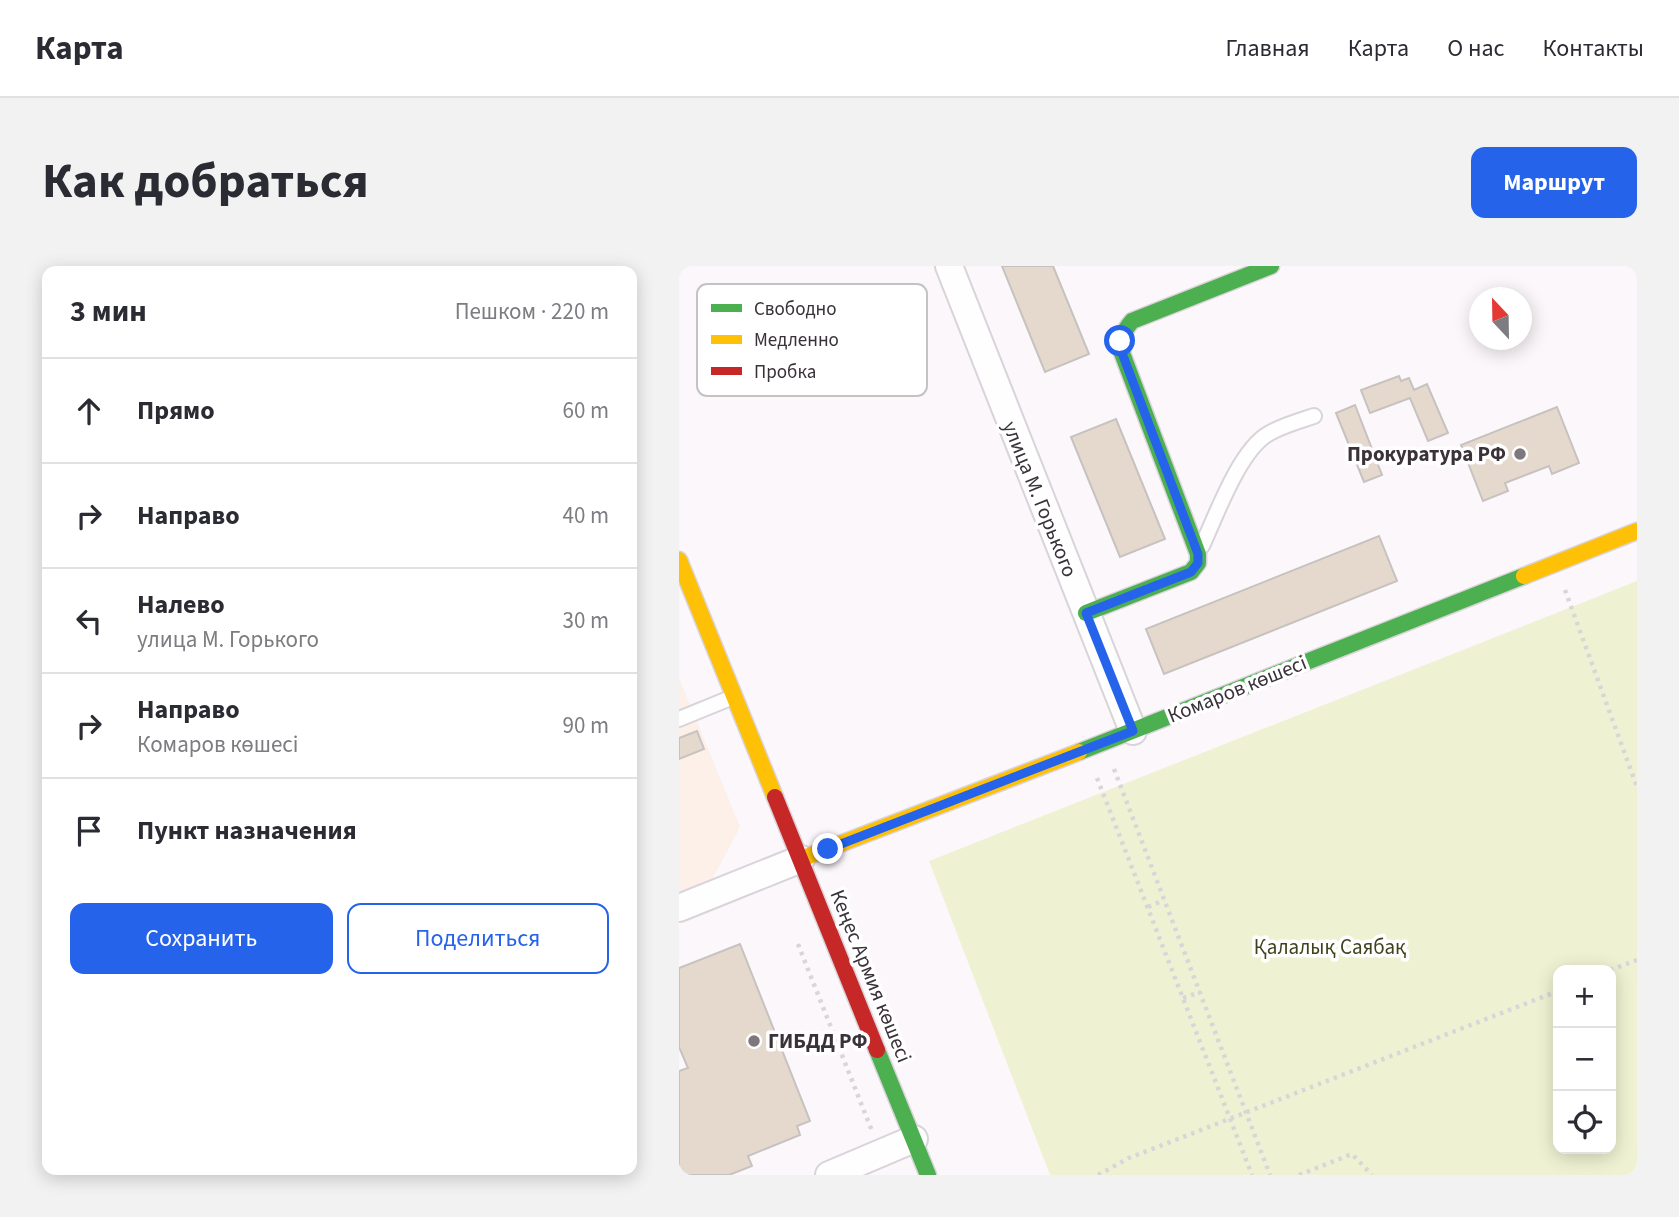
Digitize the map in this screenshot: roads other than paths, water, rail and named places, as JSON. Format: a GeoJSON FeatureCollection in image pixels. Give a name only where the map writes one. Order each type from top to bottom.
{"type":"FeatureCollection","features":[{"type":"Feature","properties":{"kind":"street","name":"улица М. Горького"},"geometry":{"type":"LineString","coordinates":[[949,266],[1133,731]]}},
{"type":"Feature","properties":{"kind":"street"},"geometry":{"type":"LineString","coordinates":[[1086,613],[1191,572],[1198,563],[1198,554],[1122,353],[1120,341],[1124,329],[1132,321],[1271,266]]}},
{"type":"Feature","properties":{"kind":"street","name":"Комаров көшесі"},"geometry":{"type":"LineString","coordinates":[[679,908],[1637,531]]}},
{"type":"Feature","properties":{"kind":"street","name":"Кеңес Армия көшесі"},"geometry":{"type":"LineString","coordinates":[[679,560],[928,1175]]}},
{"type":"Feature","properties":{"kind":"street"},"geometry":{"type":"LineString","coordinates":[[829,1175],[914,1139]]}},
{"type":"Feature","properties":{"kind":"lane"},"geometry":{"type":"LineString","coordinates":[[1198,554],[1231,484],[1257,442],[1269,433],[1314,416]]}},
{"type":"Feature","properties":{"kind":"lane"},"geometry":{"type":"LineString","coordinates":[[679,719],[734,696]]}},
{"type":"Feature","properties":{"kind":"place","name":"Прокуратура РФ"},"geometry":{"type":"Point","coordinates":[1520,454]}},
{"type":"Feature","properties":{"kind":"place","name":"ГИБДД РФ"},"geometry":{"type":"Point","coordinates":[754,1041]}},
{"type":"Feature","properties":{"kind":"park label","name":"Қалалық Саябақ"},"geometry":{"type":"Point","coordinates":[1330,947]}}]}
